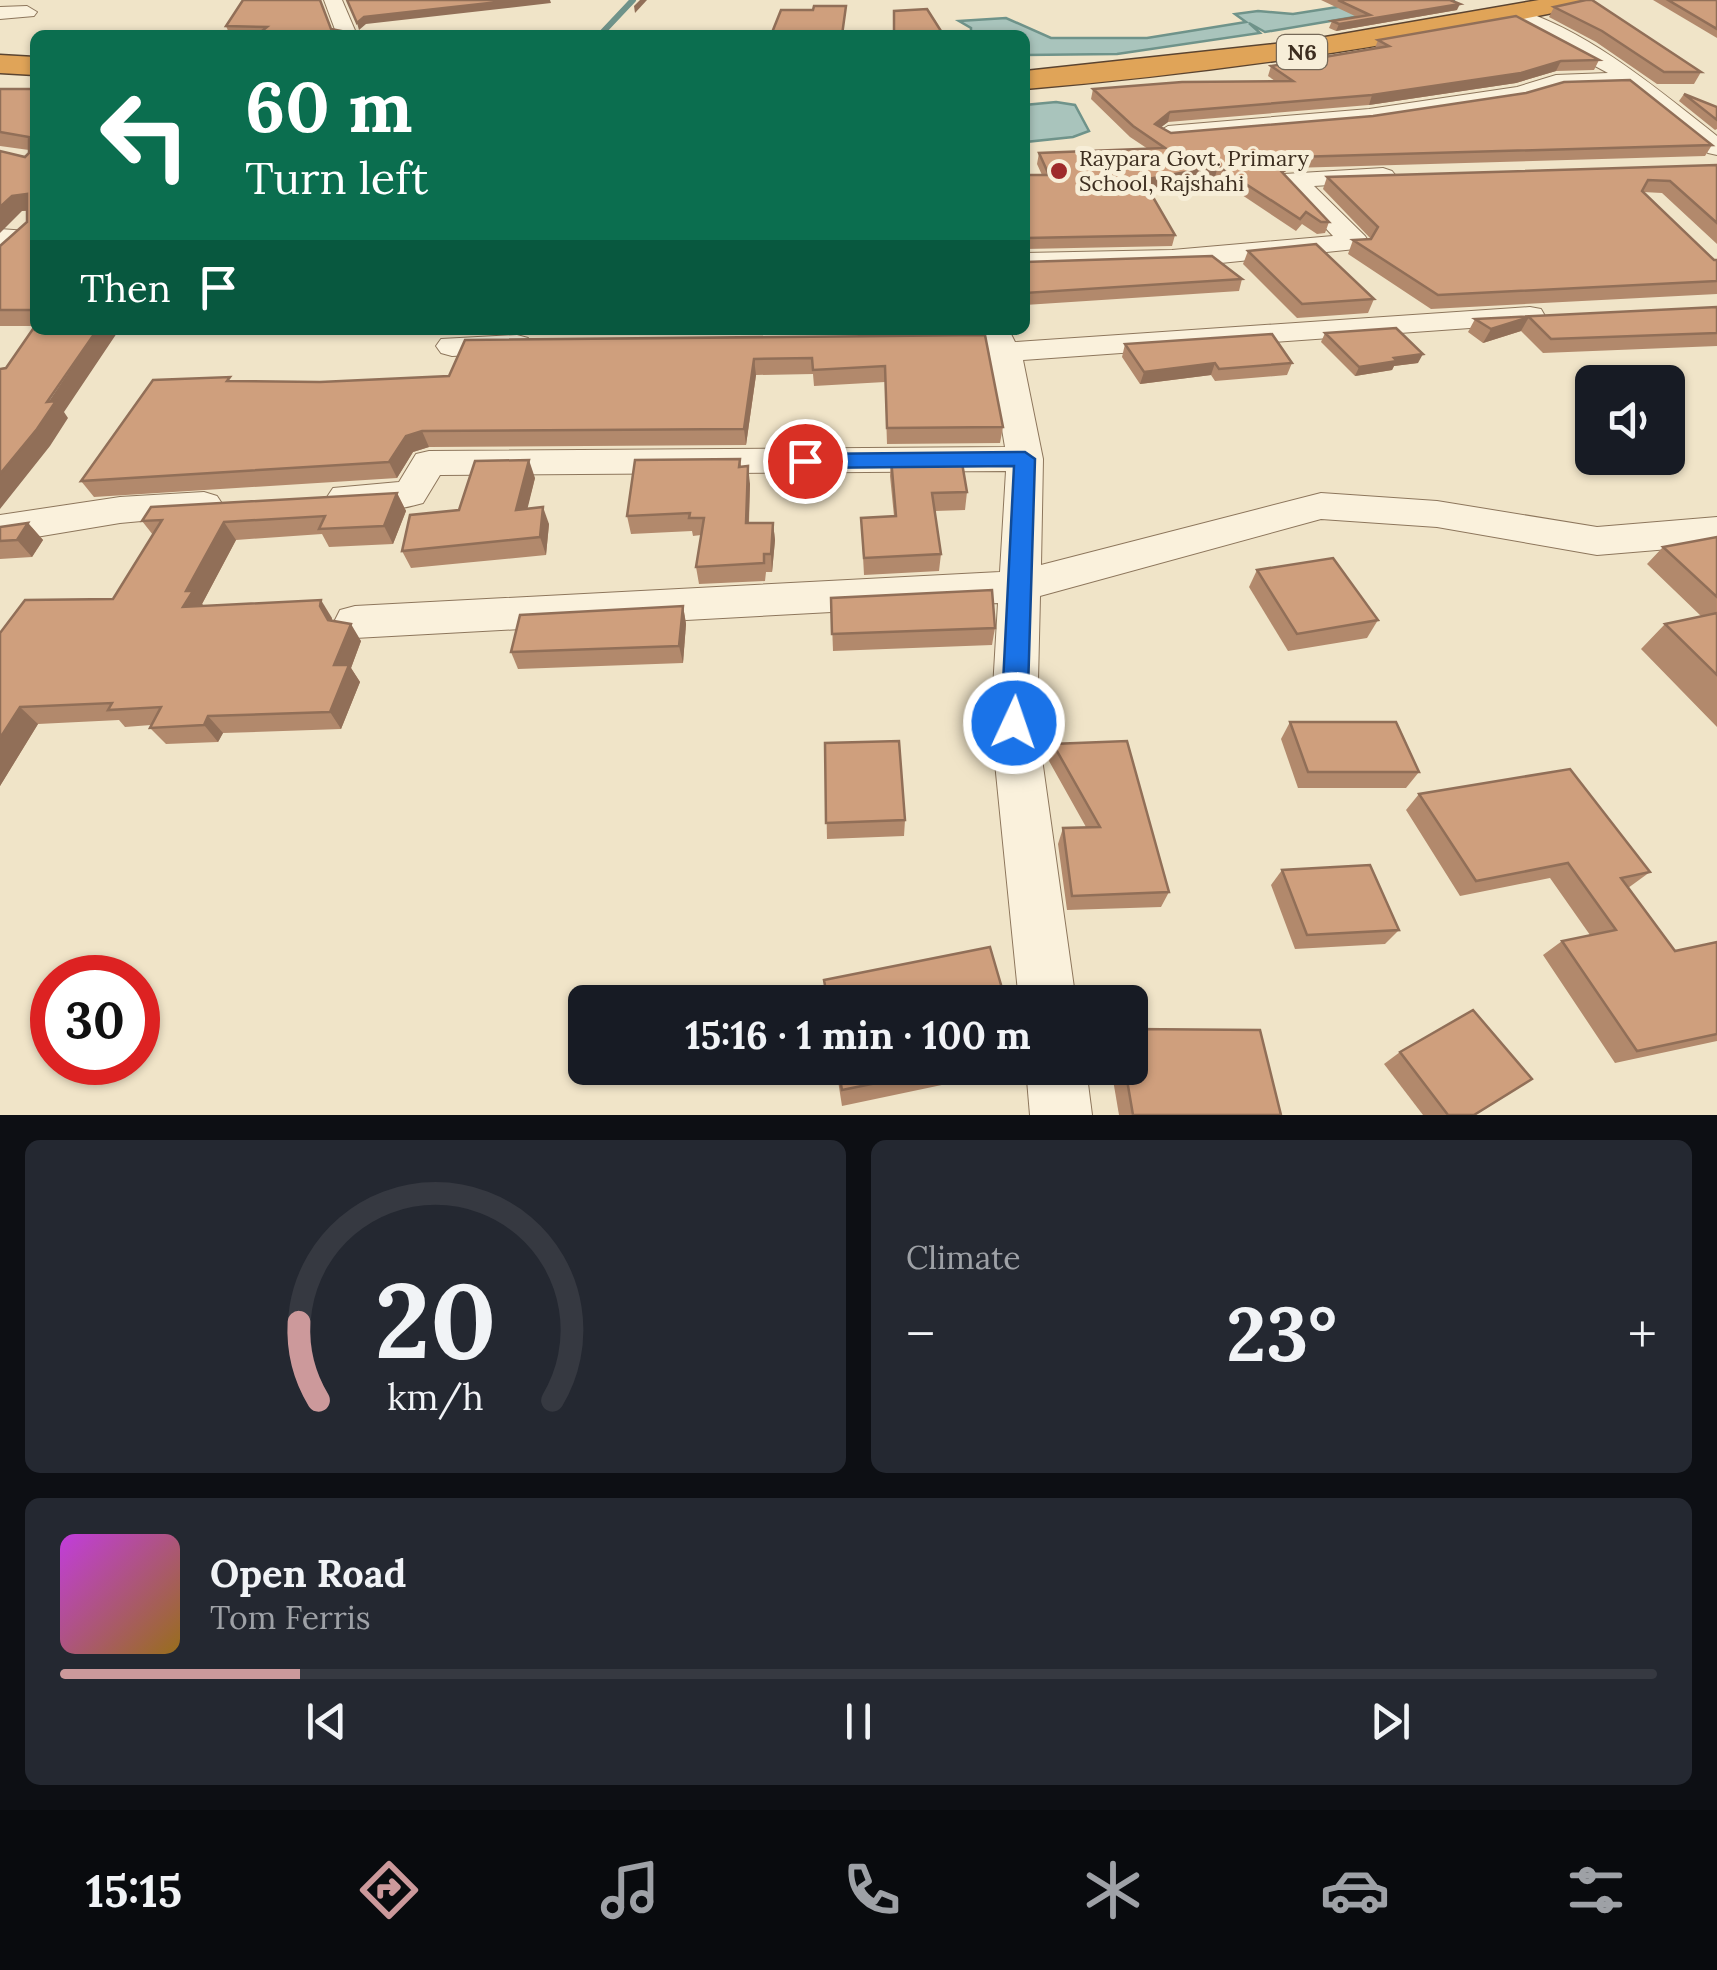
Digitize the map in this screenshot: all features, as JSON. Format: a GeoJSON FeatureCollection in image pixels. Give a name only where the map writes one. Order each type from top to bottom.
{"type":"FeatureCollection","features":[{"type":"Feature","properties":{"kind":"highway","name":"N6"},"geometry":{"type":"LineString","coordinates":[[1030,69],[1286,43],[1576,0]]}},
{"type":"Feature","properties":{"kind":"highway","name":"N6"},"geometry":{"type":"LineString","coordinates":[[1030,80],[1164,69],[1301,52],[1518,7]]}},
{"type":"Feature","properties":{"kind":"highway"},"geometry":{"type":"LineString","coordinates":[[0,64],[30,66]]}},
{"type":"Feature","properties":{"kind":"highway"},"geometry":{"type":"LineString","coordinates":[[0,73],[30,74]]}},
{"type":"Feature","properties":{"kind":"street"},"geometry":{"type":"LineString","coordinates":[[333,0],[344,30]]}},
{"type":"Feature","properties":{"kind":"street"},"geometry":{"type":"LineString","coordinates":[[1518,7],[1631,79],[1711,160]]}},
{"type":"Feature","properties":{"kind":"street"},"geometry":{"type":"LineString","coordinates":[[0,13],[27,12]]}},
{"type":"Feature","properties":{"kind":"street"},"geometry":{"type":"LineString","coordinates":[[1168,133],[1369,116],[1520,93],[1556,82],[1631,79]]}},
{"type":"Feature","properties":{"kind":"street"},"geometry":{"type":"LineString","coordinates":[[1030,262],[1172,260],[1356,242],[1294,179],[1409,175]]}},
{"type":"Feature","properties":{"kind":"street"},"geometry":{"type":"LineString","coordinates":[[1046,985],[1014,723],[1025,459],[988,339],[1560,315]]}},
{"type":"Feature","properties":{"kind":"street"},"geometry":{"type":"LineString","coordinates":[[452,346],[550,345]]}},
{"type":"Feature","properties":{"kind":"street"},"geometry":{"type":"LineString","coordinates":[[314,499],[410,494],[429,463],[1025,459]]}},
{"type":"Feature","properties":{"kind":"street"},"geometry":{"type":"LineString","coordinates":[[0,530],[120,510],[236,504]]}},
{"type":"Feature","properties":{"kind":"street"},"geometry":{"type":"LineString","coordinates":[[354,622],[1021,586],[1321,506],[1438,514],[1597,541],[1717,530]]}},
{"type":"Feature","properties":{"kind":"street"},"geometry":{"type":"LineString","coordinates":[[1058,1085],[1061,1115]]}},
{"type":"Feature","properties":{"kind":"water"},"geometry":{"type":"Polygon","coordinates":[[[1382,0],[1455,0],[1265,32],[1249,23],[1260,33],[1117,54],[1030,55],[1030,30],[971,30],[959,21],[1006,18],[1051,38],[1147,38],[1246,22],[1235,14],[1293,14],[1382,0]]]}},
{"type":"Feature","properties":{"kind":"water"},"geometry":{"type":"Polygon","coordinates":[[[1030,105],[1075,105],[1089,131],[1073,137],[1030,141],[1030,105]]]}},
{"type":"Feature","properties":{"kind":"building"},"geometry":{"type":"Polygon","coordinates":[[[243,0],[320,0],[331,29],[336,30],[263,30],[267,27],[226,26],[243,0]]]}},
{"type":"Feature","properties":{"kind":"building"},"geometry":{"type":"Polygon","coordinates":[[[347,0],[516,0],[364,17],[357,23],[347,0]]]}},
{"type":"Feature","properties":{"kind":"building"},"geometry":{"type":"Polygon","coordinates":[[[1338,0],[1450,0],[1460,4],[1339,24],[1332,21],[1370,15],[1338,0]]]}},
{"type":"Feature","properties":{"kind":"building"},"geometry":{"type":"Polygon","coordinates":[[[1592,0],[1701,72],[1664,72],[1602,31],[1554,7],[1592,0]]]}},
{"type":"Feature","properties":{"kind":"building"},"geometry":{"type":"Polygon","coordinates":[[[1668,0],[1717,0],[1717,29],[1668,0]]]}},
{"type":"Feature","properties":{"kind":"building"},"geometry":{"type":"Polygon","coordinates":[[[814,6],[846,6],[843,30],[773,30],[781,10],[813,10],[814,6]]]}},
{"type":"Feature","properties":{"kind":"building"},"geometry":{"type":"Polygon","coordinates":[[[927,9],[940,30],[894,30],[894,11],[927,9]]]}},
{"type":"Feature","properties":{"kind":"building"},"geometry":{"type":"Polygon","coordinates":[[[1516,16],[1599,60],[1561,61],[1521,73],[1372,95],[1170,112],[1155,124],[1171,133],[1373,116],[1526,93],[1564,82],[1630,80],[1712,145],[1295,157],[1282,165],[1281,171],[1329,222],[1321,222],[1306,212],[1300,219],[1218,166],[1143,180],[1175,235],[1030,238],[1030,175],[1049,175],[1039,153],[1165,148],[1133,126],[1093,89],[1182,82],[1293,81],[1271,66],[1389,46],[1378,40],[1516,16]]]}},
{"type":"Feature","properties":{"kind":"building"},"geometry":{"type":"Polygon","coordinates":[[[0,89],[30,89],[30,310],[0,310],[0,246],[27,222],[27,194],[12,196],[0,207],[0,151],[25,157],[29,153],[29,137],[0,132],[0,89]]]}},
{"type":"Feature","properties":{"kind":"building"},"geometry":{"type":"Polygon","coordinates":[[[1684,94],[1717,107],[1717,120],[1684,94]]]}},
{"type":"Feature","properties":{"kind":"building"},"geometry":{"type":"Polygon","coordinates":[[[1717,165],[1717,223],[1670,181],[1648,180],[1642,191],[1717,260],[1717,281],[1438,295],[1353,240],[1371,239],[1378,227],[1327,177],[1717,165]]]}},
{"type":"Feature","properties":{"kind":"building"},"geometry":{"type":"Polygon","coordinates":[[[1316,244],[1374,299],[1302,304],[1248,251],[1316,244]]]}},
{"type":"Feature","properties":{"kind":"building"},"geometry":{"type":"Polygon","coordinates":[[[1212,256],[1242,279],[1030,293],[1030,262],[1212,256]]]}},
{"type":"Feature","properties":{"kind":"building"},"geometry":{"type":"Polygon","coordinates":[[[1717,307],[1717,333],[1551,339],[1529,317],[1491,329],[1475,319],[1717,307]]]}},
{"type":"Feature","properties":{"kind":"building"},"geometry":{"type":"Polygon","coordinates":[[[1396,328],[1423,354],[1359,367],[1325,333],[1396,328]]]}},
{"type":"Feature","properties":{"kind":"building"},"geometry":{"type":"Polygon","coordinates":[[[30,333],[94,335],[47,402],[56,401],[0,474],[0,369],[6,368],[30,333]]]}},
{"type":"Feature","properties":{"kind":"building"},"geometry":{"type":"Polygon","coordinates":[[[1272,334],[1292,363],[1219,369],[1215,363],[1144,372],[1125,344],[1272,334]]]}},
{"type":"Feature","properties":{"kind":"building"},"geometry":{"type":"Polygon","coordinates":[[[985,335],[1003,427],[887,428],[885,366],[813,370],[812,358],[754,359],[744,429],[422,431],[406,436],[389,462],[81,481],[153,380],[230,377],[227,381],[320,382],[449,376],[465,340],[985,335]]]}},
{"type":"Feature","properties":{"kind":"building"},"geometry":{"type":"Polygon","coordinates":[[[961,457],[967,492],[932,493],[941,554],[864,558],[861,518],[896,516],[891,458],[961,457]]]}},
{"type":"Feature","properties":{"kind":"building"},"geometry":{"type":"Polygon","coordinates":[[[740,459],[739,467],[748,466],[746,523],[773,523],[771,554],[764,554],[764,563],[696,567],[704,518],[689,518],[690,513],[627,516],[635,460],[740,459]]]}},
{"type":"Feature","properties":{"kind":"building"},"geometry":{"type":"Polygon","coordinates":[[[529,460],[516,510],[543,507],[540,537],[402,551],[410,515],[459,510],[475,461],[529,460]]]}},
{"type":"Feature","properties":{"kind":"building"},"geometry":{"type":"Polygon","coordinates":[[[397,493],[384,526],[319,529],[325,516],[224,522],[186,591],[193,591],[183,607],[321,600],[328,620],[351,624],[334,665],[349,665],[330,712],[208,716],[204,725],[150,728],[161,707],[108,710],[112,703],[20,707],[0,738],[0,633],[25,600],[113,599],[162,520],[142,521],[151,507],[397,493]]]}},
{"type":"Feature","properties":{"kind":"building"},"geometry":{"type":"Polygon","coordinates":[[[28,523],[17,540],[0,541],[0,527],[28,523]]]}},
{"type":"Feature","properties":{"kind":"building"},"geometry":{"type":"Polygon","coordinates":[[[1717,537],[1717,597],[1663,547],[1717,537]]]}},
{"type":"Feature","properties":{"kind":"building"},"geometry":{"type":"Polygon","coordinates":[[[1333,558],[1378,620],[1297,634],[1257,570],[1333,558]]]}},
{"type":"Feature","properties":{"kind":"building"},"geometry":{"type":"Polygon","coordinates":[[[992,590],[995,628],[832,634],[831,598],[992,590]]]}},
{"type":"Feature","properties":{"kind":"building"},"geometry":{"type":"Polygon","coordinates":[[[683,606],[679,646],[511,652],[520,615],[683,606]]]}},
{"type":"Feature","properties":{"kind":"building"},"geometry":{"type":"Polygon","coordinates":[[[1717,613],[1717,675],[1665,624],[1717,613]]]}},
{"type":"Feature","properties":{"kind":"building"},"geometry":{"type":"Polygon","coordinates":[[[1290,722],[1396,722],[1419,772],[1308,772],[1290,722]]]}},
{"type":"Feature","properties":{"kind":"building"},"geometry":{"type":"Polygon","coordinates":[[[899,741],[905,820],[826,823],[825,743],[899,741]]]}},
{"type":"Feature","properties":{"kind":"building"},"geometry":{"type":"Polygon","coordinates":[[[1127,741],[1169,892],[1072,896],[1063,828],[1100,827],[1053,744],[1127,741]]]}},
{"type":"Feature","properties":{"kind":"building"},"geometry":{"type":"Polygon","coordinates":[[[1570,769],[1650,872],[1621,878],[1675,951],[1717,942],[1717,1034],[1637,1051],[1562,941],[1616,930],[1568,863],[1476,881],[1419,794],[1570,769]]]}},
{"type":"Feature","properties":{"kind":"building"},"geometry":{"type":"Polygon","coordinates":[[[1370,865],[1399,930],[1307,935],[1282,870],[1370,865]]]}},
{"type":"Feature","properties":{"kind":"building"},"geometry":{"type":"Polygon","coordinates":[[[990,947],[1001,985],[825,985],[824,980],[990,947]]]}},
{"type":"Feature","properties":{"kind":"building"},"geometry":{"type":"Polygon","coordinates":[[[1473,1010],[1532,1079],[1474,1115],[1448,1115],[1400,1052],[1473,1010]]]}},
{"type":"Feature","properties":{"kind":"building"},"geometry":{"type":"Polygon","coordinates":[[[1148,1029],[1260,1030],[1281,1115],[1133,1115],[1128,1085],[1148,1085],[1148,1029]]]}},
{"type":"Feature","properties":{"kind":"building"},"geometry":{"type":"Polygon","coordinates":[[[841,1085],[867,1085],[842,1090],[841,1085]]]}},
{"type":"Feature","properties":{"kind":"waterway"},"geometry":{"type":"LineString","coordinates":[[605,30],[633,0]]}},
{"type":"Feature","properties":{"kind":"place","name":"Raypara Govt. Primary School, Rajshahi"},"geometry":{"type":"Point","coordinates":[1059,171]}},
{"type":"Feature","properties":{"kind":"route"},"geometry":{"type":"LineString","coordinates":[[805,461],[1025,459],[1014,723]]}}]}
